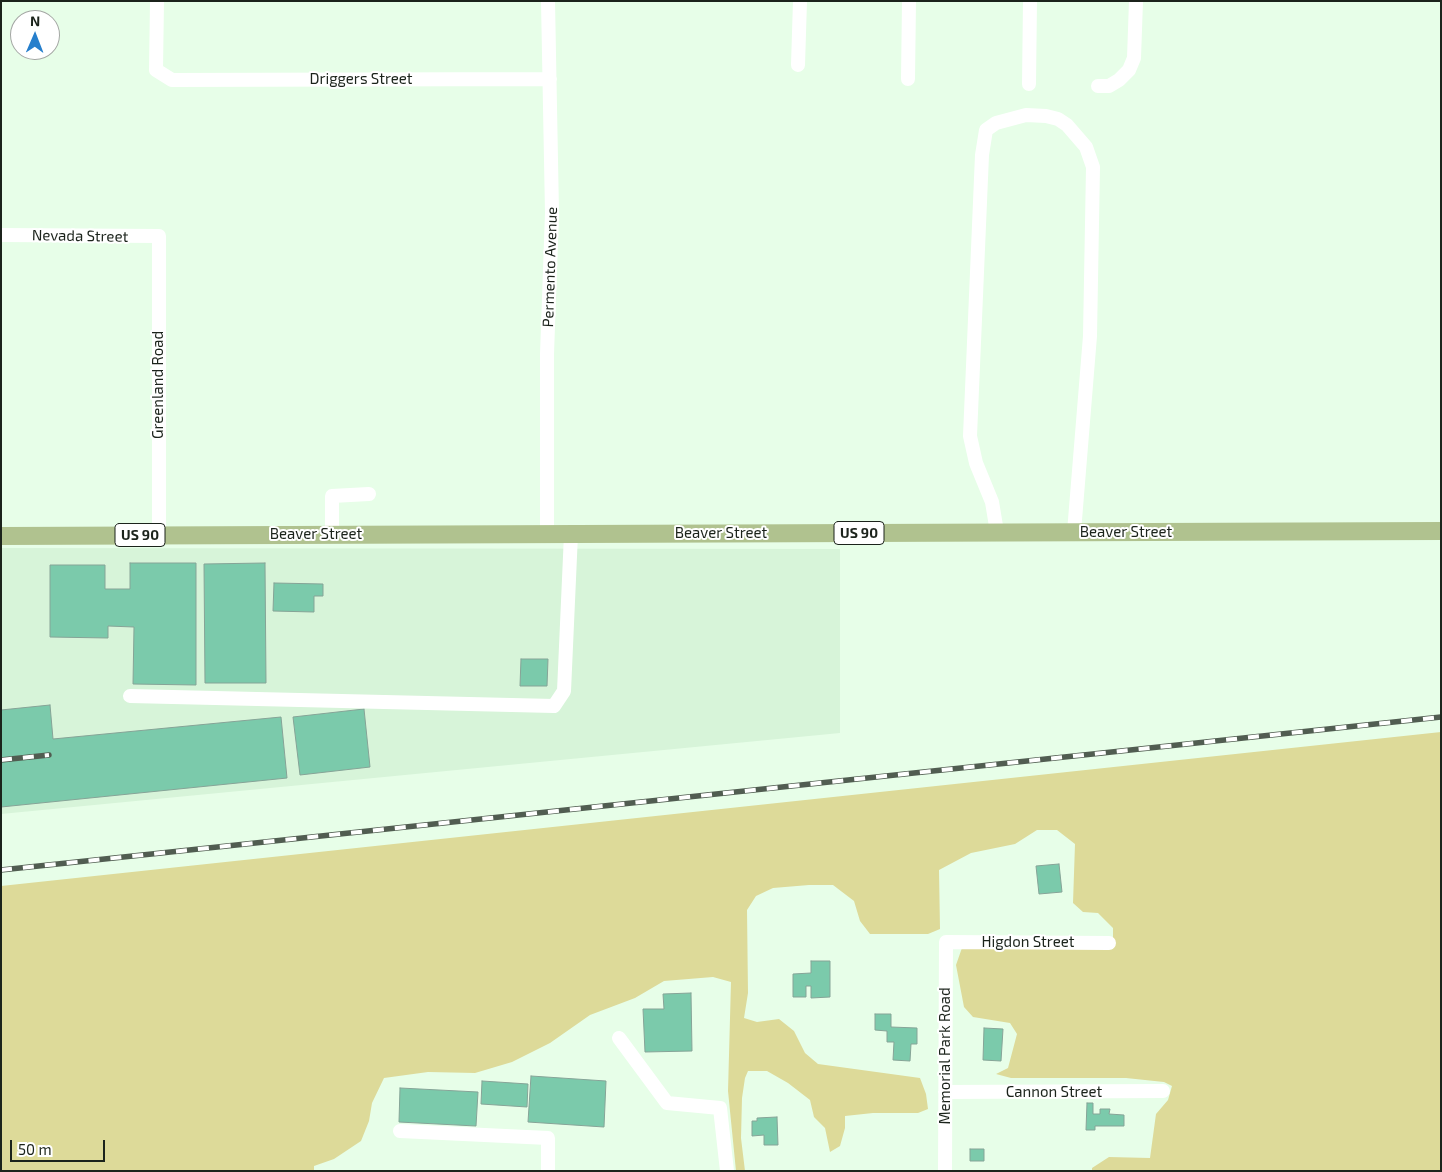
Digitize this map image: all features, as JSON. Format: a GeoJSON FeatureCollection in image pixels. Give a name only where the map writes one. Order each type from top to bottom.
{"type":"FeatureCollection","features":[{"type":"Feature","properties":{"kind":"main road","name":"Beaver Street"},"geometry":{"type":"LineString","coordinates":[[1,536],[1441,531]]}},
{"type":"Feature","properties":{"kind":"street","name":"Driggers Street"},"geometry":{"type":"LineString","coordinates":[[157,1],[156,70],[172,80],[550,79]]}},
{"type":"Feature","properties":{"kind":"street","name":"Permento Avenue"},"geometry":{"type":"LineString","coordinates":[[547,534],[547,354],[552,213],[548,1]]}},
{"type":"Feature","properties":{"kind":"street"},"geometry":{"type":"LineString","coordinates":[[798,65],[800,1]]}},
{"type":"Feature","properties":{"kind":"street"},"geometry":{"type":"LineString","coordinates":[[908,79],[909,1]]}},
{"type":"Feature","properties":{"kind":"street"},"geometry":{"type":"LineString","coordinates":[[1029,84],[1030,1]]}},
{"type":"Feature","properties":{"kind":"street"},"geometry":{"type":"LineString","coordinates":[[1098,86],[1109,86],[1129,70],[1134,58],[1136,1]]}},
{"type":"Feature","properties":{"kind":"street"},"geometry":{"type":"LineString","coordinates":[[997,532],[992,502],[976,463],[970,436],[982,155],[986,130],[996,123],[1026,115],[1046,116],[1067,125],[1086,147],[1093,167],[1090,336],[1074,532]]}},
{"type":"Feature","properties":{"kind":"street","name":"Nevada Street"},"geometry":{"type":"LineString","coordinates":[[1,235],[159,236]]}},
{"type":"Feature","properties":{"kind":"street","name":"Greenland Road"},"geometry":{"type":"LineString","coordinates":[[159,236],[159,535]]}},
{"type":"Feature","properties":{"kind":"street"},"geometry":{"type":"LineString","coordinates":[[332,534],[332,496],[368,494]]}},
{"type":"Feature","properties":{"kind":"street"},"geometry":{"type":"LineString","coordinates":[[130,696],[554,706],[564,691],[571,534]]}},
{"type":"Feature","properties":{"kind":"street","name":"Higdon Street"},"geometry":{"type":"LineString","coordinates":[[946,942],[1109,943]]}},
{"type":"Feature","properties":{"kind":"street","name":"Memorial Park Road"},"geometry":{"type":"LineString","coordinates":[[945,1171],[946,942]]}},
{"type":"Feature","properties":{"kind":"street"},"geometry":{"type":"LineString","coordinates":[[619,1038],[667,1103],[720,1108],[727,1171]]}},
{"type":"Feature","properties":{"kind":"street","name":"Cannon Street"},"geometry":{"type":"LineString","coordinates":[[945,1092],[1163,1091]]}},
{"type":"Feature","properties":{"kind":"street"},"geometry":{"type":"LineString","coordinates":[[400,1131],[548,1138],[548,1171]]}},
{"type":"Feature","properties":{"kind":"shaded area"},"geometry":{"type":"Polygon","coordinates":[[[1,548],[840,549],[840,733],[1,814],[1,548]]]}},
{"type":"Feature","properties":{"kind":"shaded area"},"geometry":{"type":"Polygon","coordinates":[[[1441,732],[1441,1171],[1092,1171],[1092,1168],[1109,1157],[1150,1158],[1156,1114],[1168,1100],[1172,1086],[1164,1082],[1126,1078],[1011,1078],[996,1074],[1008,1068],[1017,1034],[1010,1023],[973,1017],[964,1007],[956,965],[963,945],[1113,949],[1113,928],[1098,913],[1083,912],[1073,903],[1075,844],[1057,830],[1037,830],[1015,844],[971,853],[939,870],[940,929],[928,934],[870,934],[860,921],[854,901],[833,885],[773,888],[756,896],[747,910],[748,993],[744,1018],[757,1022],[779,1019],[794,1031],[805,1053],[818,1064],[920,1078],[926,1094],[928,1109],[918,1113],[873,1113],[845,1116],[845,1128],[840,1146],[830,1152],[825,1128],[814,1117],[810,1100],[788,1083],[767,1071],[748,1071],[742,1098],[741,1138],[745,1171],[736,1171],[728,1091],[731,982],[713,977],[664,981],[635,998],[590,1015],[550,1043],[512,1062],[475,1073],[428,1072],[384,1078],[372,1103],[369,1121],[361,1141],[334,1159],[314,1166],[314,1171],[1,1171],[1,886],[1441,732]]]}},
{"type":"Feature","properties":{"kind":"building"},"geometry":{"type":"Polygon","coordinates":[[[130,563],[196,563],[196,685],[133,684],[134,627],[108,626],[108,638],[50,637],[50,565],[105,565],[105,589],[130,589],[130,563]]]}},
{"type":"Feature","properties":{"kind":"building"},"geometry":{"type":"Polygon","coordinates":[[[265,563],[266,683],[205,683],[204,564],[265,563]]]}},
{"type":"Feature","properties":{"kind":"building"},"geometry":{"type":"Polygon","coordinates":[[[274,583],[323,584],[323,596],[314,596],[314,612],[273,611],[274,583]]]}},
{"type":"Feature","properties":{"kind":"building"},"geometry":{"type":"Polygon","coordinates":[[[521,659],[548,659],[547,686],[520,686],[521,659]]]}},
{"type":"Feature","properties":{"kind":"building"},"geometry":{"type":"Polygon","coordinates":[[[50,705],[53,739],[281,717],[287,778],[1,807],[1,710],[50,705]]]}},
{"type":"Feature","properties":{"kind":"building"},"geometry":{"type":"Polygon","coordinates":[[[364,709],[370,767],[300,775],[293,717],[364,709]]]}},
{"type":"Feature","properties":{"kind":"building"},"geometry":{"type":"Polygon","coordinates":[[[1059,864],[1062,892],[1039,894],[1036,866],[1059,864]]]}},
{"type":"Feature","properties":{"kind":"building"},"geometry":{"type":"Polygon","coordinates":[[[811,961],[830,961],[830,997],[811,998],[811,986],[806,986],[806,997],[793,997],[793,974],[811,973],[811,961]]]}},
{"type":"Feature","properties":{"kind":"building"},"geometry":{"type":"Polygon","coordinates":[[[691,993],[692,1051],[645,1052],[643,1009],[664,1009],[663,994],[691,993]]]}},
{"type":"Feature","properties":{"kind":"building"},"geometry":{"type":"Polygon","coordinates":[[[875,1014],[891,1014],[891,1027],[917,1028],[917,1044],[911,1044],[910,1061],[893,1060],[894,1042],[887,1042],[887,1031],[875,1030],[875,1014]]]}},
{"type":"Feature","properties":{"kind":"building"},"geometry":{"type":"Polygon","coordinates":[[[984,1028],[1003,1029],[1001,1061],[983,1060],[984,1028]]]}},
{"type":"Feature","properties":{"kind":"building"},"geometry":{"type":"Polygon","coordinates":[[[531,1076],[606,1081],[604,1127],[528,1122],[531,1076]]]}},
{"type":"Feature","properties":{"kind":"building"},"geometry":{"type":"Polygon","coordinates":[[[482,1081],[528,1084],[527,1107],[481,1104],[482,1081]]]}},
{"type":"Feature","properties":{"kind":"building"},"geometry":{"type":"Polygon","coordinates":[[[400,1088],[478,1092],[476,1126],[399,1122],[400,1088]]]}},
{"type":"Feature","properties":{"kind":"building"},"geometry":{"type":"Polygon","coordinates":[[[1087,1103],[1093,1103],[1093,1114],[1100,1114],[1100,1109],[1110,1109],[1109,1114],[1124,1115],[1124,1126],[1095,1126],[1095,1130],[1086,1130],[1087,1103]]]}},
{"type":"Feature","properties":{"kind":"building"},"geometry":{"type":"Polygon","coordinates":[[[777,1117],[778,1145],[764,1145],[764,1135],[752,1136],[752,1121],[757,1121],[757,1118],[777,1117]]]}},
{"type":"Feature","properties":{"kind":"building"},"geometry":{"type":"Polygon","coordinates":[[[970,1149],[984,1149],[984,1161],[970,1161],[970,1149]]]}},
{"type":"Feature","properties":{"kind":"railway"},"geometry":{"type":"LineString","coordinates":[[1,870],[1441,717]]}},
{"type":"Feature","properties":{"kind":"railway"},"geometry":{"type":"LineString","coordinates":[[1,760],[49,755]]}}]}
